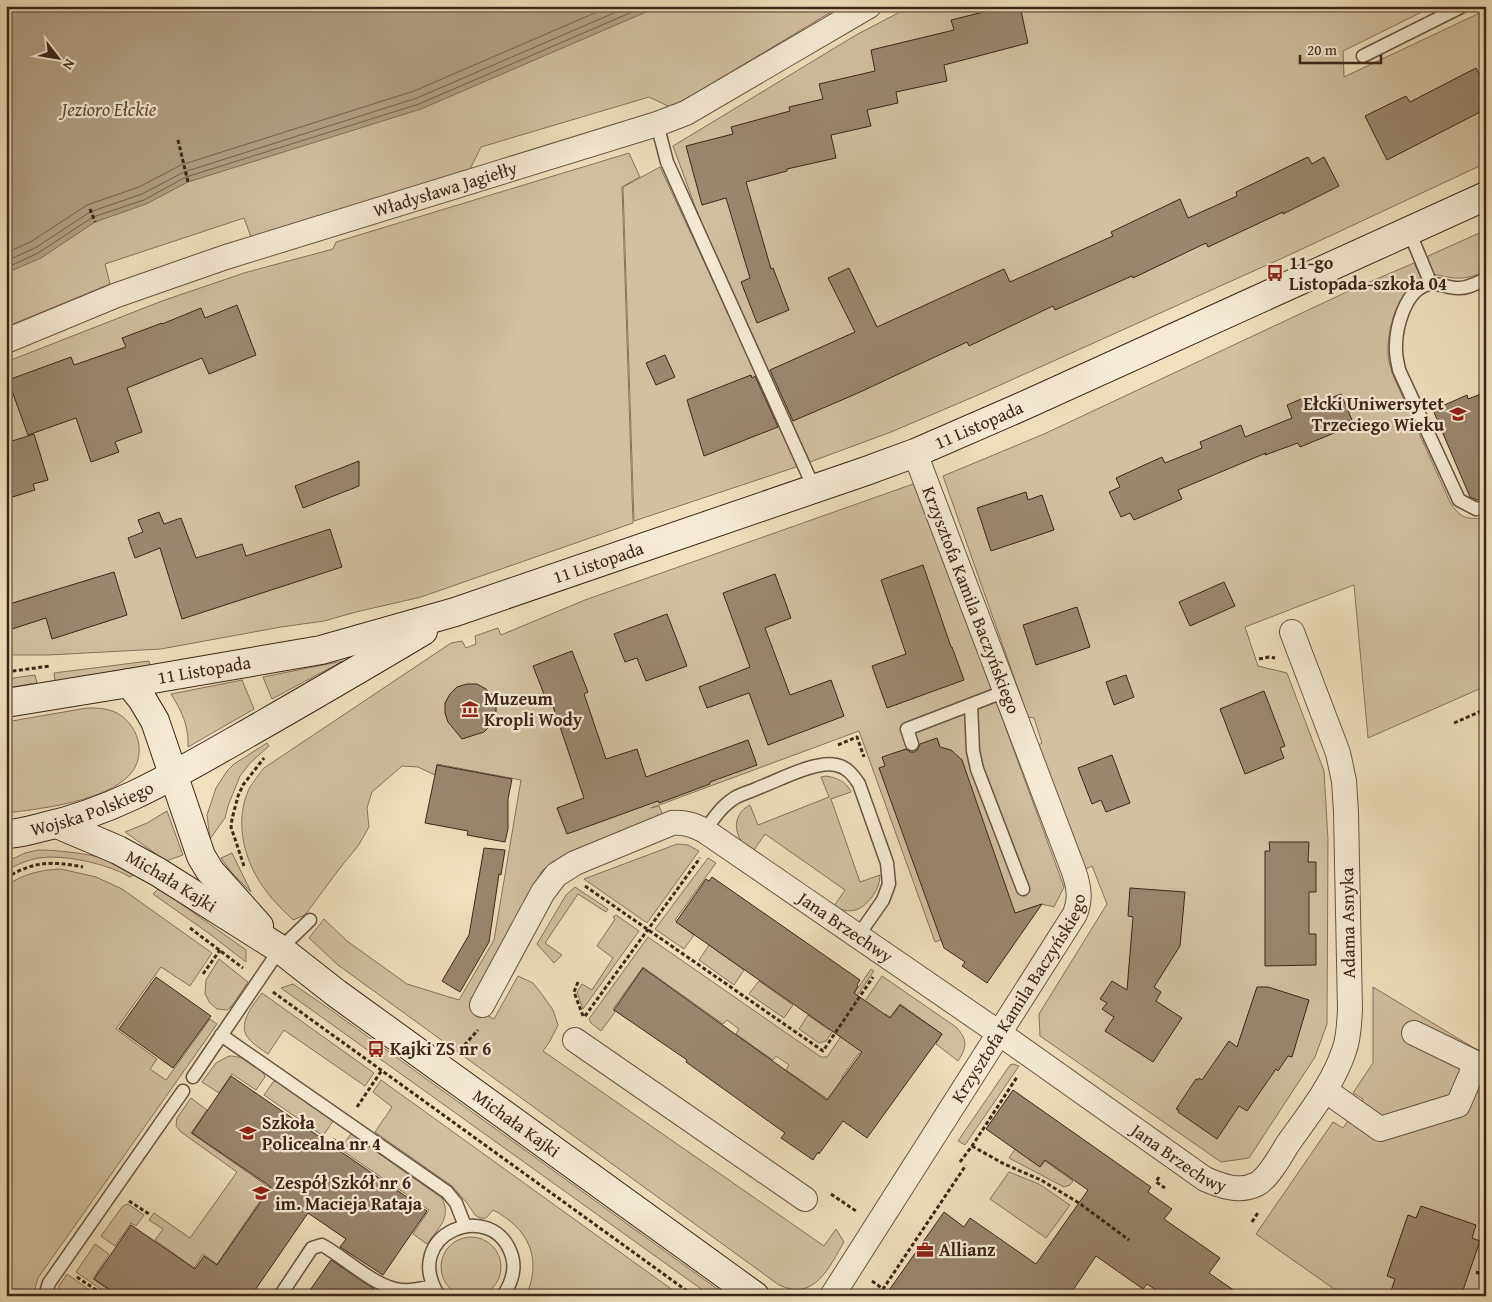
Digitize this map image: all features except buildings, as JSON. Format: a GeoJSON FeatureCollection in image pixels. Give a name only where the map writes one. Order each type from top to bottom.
{"type":"FeatureCollection","features":[{"type":"Feature","properties":{"kind":"street","name":"Władysława Jagiełły"},"geometry":{"type":"LineString","coordinates":[[6,341],[117,295],[226,257],[657,124],[686,113],[869,6]]}},
{"type":"Feature","properties":{"kind":"street","name":"11 Listopada"},"geometry":{"type":"LineString","coordinates":[[129,683],[321,650],[454,612],[915,453],[1041,398],[1486,196]]}},
{"type":"Feature","properties":{"kind":"street","name":"Krzysztofa Kamila Baczyńskiego"},"geometry":{"type":"LineString","coordinates":[[832,1296],[1075,914],[1080,896],[1074,872],[915,453]]}},
{"type":"Feature","properties":{"kind":"street","name":"11 Listopada"},"geometry":{"type":"LineString","coordinates":[[174,775],[320,692],[454,612]]}},
{"type":"Feature","properties":{"kind":"street","name":"Adama Asnyka"},"geometry":{"type":"LineString","coordinates":[[1246,1187],[1257,1184],[1269,1172],[1325,1090],[1340,1061],[1348,1038],[1350,1010],[1344,781],[1340,760],[1292,632]]}},
{"type":"Feature","properties":{"kind":"street"},"geometry":{"type":"LineString","coordinates":[[6,703],[129,683]]}},
{"type":"Feature","properties":{"kind":"street","name":"Michała Kajki"},"geometry":{"type":"LineString","coordinates":[[129,683],[142,699],[155,721],[201,856],[210,871],[280,949]]}},
{"type":"Feature","properties":{"kind":"street","name":"Wojska Polskiego"},"geometry":{"type":"LineString","coordinates":[[8,836],[57,824],[110,807],[174,775]]}},
{"type":"Feature","properties":{"kind":"street","name":"Jana Brzechwy"},"geometry":{"type":"LineString","coordinates":[[482,1005],[544,892],[556,875],[574,863],[672,823],[684,822],[705,831],[999,1033],[1206,1179],[1219,1186],[1231,1188],[1246,1187]]}},
{"type":"Feature","properties":{"kind":"street","name":"Michała Kajki"},"geometry":{"type":"LineString","coordinates":[[57,824],[118,850],[158,872],[280,949],[336,993],[755,1296]]}},
{"type":"Feature","properties":{"kind":"street"},"geometry":{"type":"LineString","coordinates":[[1325,1090],[1380,1130],[1458,1105],[1481,1066],[1414,1033]]}},
{"type":"Feature","properties":{"kind":"street"},"geometry":{"type":"LineString","coordinates":[[575,1040],[805,1199]]}},
{"type":"Feature","properties":{"kind":"lane"},"geometry":{"type":"LineString","coordinates":[[1363,56],[1463,6]]}},
{"type":"Feature","properties":{"kind":"lane"},"geometry":{"type":"LineString","coordinates":[[657,124],[667,162],[814,488]]}},
{"type":"Feature","properties":{"kind":"lane"},"geometry":{"type":"LineString","coordinates":[[1409,231],[1431,284]]}},
{"type":"Feature","properties":{"kind":"lane"},"geometry":{"type":"LineString","coordinates":[[1486,279],[1470,286],[1457,288],[1431,284],[1421,287],[1405,306],[1399,321],[1396,351],[1399,370],[1459,500],[1476,510],[1486,506]]}},
{"type":"Feature","properties":{"kind":"lane"},"geometry":{"type":"LineString","coordinates":[[912,744],[907,729],[1006,691]]}},
{"type":"Feature","properties":{"kind":"lane"},"geometry":{"type":"LineString","coordinates":[[971,704],[973,751],[977,769],[1023,889]]}},
{"type":"Feature","properties":{"kind":"lane"},"geometry":{"type":"LineString","coordinates":[[705,831],[717,813],[734,798],[824,764],[844,767],[859,784],[887,863],[888,884],[883,900],[858,936]]}},
{"type":"Feature","properties":{"kind":"lane"},"geometry":{"type":"LineString","coordinates":[[193,1077],[280,949],[310,920]]}},
{"type":"Feature","properties":{"kind":"lane"},"geometry":{"type":"LineString","coordinates":[[222,1035],[447,1192],[456,1203],[465,1226]]}},
{"type":"Feature","properties":{"kind":"lane"},"geometry":{"type":"LineString","coordinates":[[45,1296],[49,1283],[183,1092]]}},
{"type":"Feature","properties":{"kind":"lane"},"geometry":{"type":"LineString","coordinates":[[280,1296],[312,1248],[322,1245],[381,1284],[392,1289],[436,1291],[429,1274],[429,1262],[432,1251],[448,1232],[465,1226],[482,1227],[494,1232],[510,1250],[513,1261],[513,1273],[510,1285],[503,1296]]}},
{"type":"Feature","properties":{"kind":"path"},"geometry":{"type":"LineString","coordinates":[[644,6],[646,12]]}},
{"type":"Feature","properties":{"kind":"path"},"geometry":{"type":"LineString","coordinates":[[178,140],[188,182]]}},
{"type":"Feature","properties":{"kind":"path"},"geometry":{"type":"LineString","coordinates":[[90,209],[95,222]]}},
{"type":"Feature","properties":{"kind":"path"},"geometry":{"type":"LineString","coordinates":[[1259,659],[1269,657],[1280,660]]}},
{"type":"Feature","properties":{"kind":"path"},"geometry":{"type":"LineString","coordinates":[[1454,723],[1486,709]]}},
{"type":"Feature","properties":{"kind":"path"},"geometry":{"type":"LineString","coordinates":[[235,842],[231,827],[238,796],[248,778],[263,758],[270,754]]}},
{"type":"Feature","properties":{"kind":"path"},"geometry":{"type":"LineString","coordinates":[[583,1018],[701,858]]}},
{"type":"Feature","properties":{"kind":"path"},"geometry":{"type":"LineString","coordinates":[[6,878],[20,869],[41,864],[61,863],[89,869]]}},
{"type":"Feature","properties":{"kind":"path"},"geometry":{"type":"LineString","coordinates":[[583,884],[823,1051],[874,976]]}},
{"type":"Feature","properties":{"kind":"path"},"geometry":{"type":"LineString","coordinates":[[187,925],[258,981],[694,1296]]}},
{"type":"Feature","properties":{"kind":"path"},"geometry":{"type":"LineString","coordinates":[[203,974],[220,950]]}},
{"type":"Feature","properties":{"kind":"path"},"geometry":{"type":"LineString","coordinates":[[455,1056],[479,1029]]}},
{"type":"Feature","properties":{"kind":"path"},"geometry":{"type":"LineString","coordinates":[[960,1162],[1019,1073]]}},
{"type":"Feature","properties":{"kind":"path"},"geometry":{"type":"LineString","coordinates":[[972,1146],[1004,1164],[1041,1180],[1079,1203],[1129,1240]]}},
{"type":"Feature","properties":{"kind":"path"},"geometry":{"type":"LineString","coordinates":[[870,1280],[883,1289],[966,1165]]}},
{"type":"Feature","properties":{"kind":"path"},"geometry":{"type":"LineString","coordinates":[[1156,1182],[1165,1188]]}},
{"type":"Feature","properties":{"kind":"path"},"geometry":{"type":"LineString","coordinates":[[1476,1272],[1486,1276]]}},
{"type":"Feature","properties":{"kind":"shaded area"},"geometry":{"type":"Polygon","coordinates":[[[660,6],[841,6],[670,107],[649,97],[481,147],[469,171],[251,237],[244,218],[105,264],[110,284],[6,327],[6,256],[31,240],[660,6]]]}},
{"type":"Feature","properties":{"kind":"shaded area"},"geometry":{"type":"Polygon","coordinates":[[[918,6],[1434,6],[1343,51],[1344,77],[1486,10],[1486,163],[1287,256],[978,395],[891,432],[810,462],[703,228],[673,146],[856,35],[898,13],[918,6]]]}},
{"type":"Feature","properties":{"kind":"shaded area"},"geometry":{"type":"Polygon","coordinates":[[[629,153],[640,177],[622,187],[633,523],[421,597],[324,621],[161,649],[48,655],[6,655],[6,362],[162,301],[244,273],[333,249],[336,242],[629,153]]]}},
{"type":"Feature","properties":{"kind":"shaded area"},"geometry":{"type":"Polygon","coordinates":[[[660,167],[799,466],[634,521],[623,187],[660,167]]]}},
{"type":"Feature","properties":{"kind":"shaded area"},"geometry":{"type":"Polygon","coordinates":[[[1486,230],[1486,271],[1465,278],[1433,274],[1428,256],[1486,230]]]}},
{"type":"Feature","properties":{"kind":"shaded area"},"geometry":{"type":"Polygon","coordinates":[[[1414,263],[1422,280],[1410,289],[1400,301],[1390,331],[1388,359],[1392,373],[1450,502],[1457,512],[1465,517],[1486,518],[1486,686],[1368,738],[1354,585],[1245,627],[1258,666],[1287,673],[1324,771],[1328,840],[1327,1024],[1315,1057],[1249,1158],[1221,1162],[1040,1036],[1039,1014],[1107,904],[1092,866],[1086,869],[1038,745],[1042,743],[1034,718],[1028,717],[943,476],[1044,434],[1353,289],[1414,263]]]}},
{"type":"Feature","properties":{"kind":"shaded area"},"geometry":{"type":"Polygon","coordinates":[[[916,483],[1064,887],[1054,907],[1042,904],[935,942],[859,731],[651,808],[659,806],[663,816],[569,852],[552,862],[542,871],[532,888],[470,1006],[494,1019],[518,976],[533,983],[553,1010],[558,1025],[543,1051],[824,1246],[836,1229],[844,1242],[833,1262],[819,1279],[811,1285],[802,1289],[792,1289],[779,1285],[338,965],[309,938],[324,919],[347,941],[407,984],[459,1000],[494,940],[521,780],[437,764],[435,775],[418,767],[402,766],[372,792],[367,808],[369,827],[358,846],[305,915],[293,920],[270,896],[252,868],[244,841],[242,814],[250,787],[264,768],[451,643],[462,641],[466,648],[476,644],[475,636],[498,628],[501,635],[585,600],[916,483]]]}},
{"type":"Feature","properties":{"kind":"shaded area"},"geometry":{"type":"Polygon","coordinates":[[[149,661],[150,665],[55,681],[54,673],[149,661]]]}},
{"type":"Feature","properties":{"kind":"shaded area"},"geometry":{"type":"Polygon","coordinates":[[[343,661],[272,699],[263,677],[343,661]]]}},
{"type":"Feature","properties":{"kind":"shaded area"},"geometry":{"type":"Polygon","coordinates":[[[35,675],[37,683],[6,688],[6,679],[35,675]]]}},
{"type":"Feature","properties":{"kind":"shaded area"},"geometry":{"type":"Polygon","coordinates":[[[242,680],[254,709],[188,747],[184,719],[171,694],[242,680]]]}},
{"type":"Feature","properties":{"kind":"shaded area"},"geometry":{"type":"Polygon","coordinates":[[[87,708],[113,711],[125,719],[132,727],[137,736],[139,755],[132,773],[113,788],[84,799],[51,807],[6,813],[6,722],[87,708]]]}},
{"type":"Feature","properties":{"kind":"shaded area"},"geometry":{"type":"Polygon","coordinates":[[[267,743],[269,746],[250,763],[240,776],[225,818],[210,839],[207,815],[216,788],[234,764],[267,743]]]}},
{"type":"Feature","properties":{"kind":"shaded area"},"geometry":{"type":"Polygon","coordinates":[[[826,776],[841,781],[847,785],[851,792],[831,799],[860,882],[880,875],[878,886],[872,897],[864,906],[850,911],[834,906],[845,890],[765,834],[754,850],[742,841],[738,835],[736,825],[739,815],[750,805],[758,825],[829,797],[821,777],[826,776]]]}},
{"type":"Feature","properties":{"kind":"shaded area"},"geometry":{"type":"Polygon","coordinates":[[[167,811],[183,855],[166,861],[125,832],[147,823],[167,811]]]}},
{"type":"Feature","properties":{"kind":"shaded area"},"geometry":{"type":"Polygon","coordinates":[[[677,844],[688,845],[699,851],[647,923],[584,879],[677,844]]]}},
{"type":"Feature","properties":{"kind":"shaded area"},"geometry":{"type":"Polygon","coordinates":[[[38,850],[97,857],[115,862],[136,873],[130,877],[98,864],[61,857],[30,860],[6,871],[6,862],[25,853],[38,850]]]}},
{"type":"Feature","properties":{"kind":"shaded area"},"geometry":{"type":"Polygon","coordinates":[[[232,853],[251,892],[232,873],[221,858],[232,853]]]}},
{"type":"Feature","properties":{"kind":"shaded area"},"geometry":{"type":"Polygon","coordinates":[[[708,858],[716,863],[675,920],[694,935],[684,949],[655,929],[708,858]]]}},
{"type":"Feature","properties":{"kind":"shaded area"},"geometry":{"type":"Polygon","coordinates":[[[61,869],[96,877],[122,889],[212,953],[190,986],[161,967],[116,1029],[157,1059],[150,1069],[166,1080],[210,1019],[217,1024],[38,1278],[33,1296],[6,1296],[6,886],[32,873],[61,869]]]}},
{"type":"Feature","properties":{"kind":"shaded area"},"geometry":{"type":"Polygon","coordinates":[[[575,887],[608,909],[606,912],[578,894],[545,943],[562,955],[554,963],[537,944],[566,895],[575,887]]]}},
{"type":"Feature","properties":{"kind":"shaded area"},"geometry":{"type":"Polygon","coordinates":[[[159,888],[246,950],[246,962],[153,894],[159,888]]]}},
{"type":"Feature","properties":{"kind":"shaded area"},"geometry":{"type":"Polygon","coordinates":[[[616,915],[639,931],[583,1009],[577,992],[582,984],[592,990],[613,958],[597,946],[615,919],[613,917],[616,915]]]}},
{"type":"Feature","properties":{"kind":"shaded area"},"geometry":{"type":"Polygon","coordinates":[[[648,937],[821,1057],[827,1057],[882,976],[956,1027],[963,1036],[965,1044],[963,1052],[958,1061],[936,1044],[942,1034],[900,1004],[890,1017],[886,1014],[865,1045],[864,1056],[859,1053],[842,1077],[847,1081],[832,1102],[786,1070],[789,1065],[776,1056],[773,1060],[736,1034],[739,1029],[727,1020],[723,1024],[643,967],[613,1009],[615,1012],[601,1031],[589,1019],[648,937]]]}},
{"type":"Feature","properties":{"kind":"shaded area"},"geometry":{"type":"Polygon","coordinates":[[[709,945],[744,970],[734,985],[699,960],[709,945]]]}},
{"type":"Feature","properties":{"kind":"shaded area"},"geometry":{"type":"Polygon","coordinates":[[[219,959],[248,982],[227,1010],[217,1009],[210,1003],[205,994],[206,980],[219,959]]]}},
{"type":"Feature","properties":{"kind":"shaded area"},"geometry":{"type":"Polygon","coordinates":[[[871,969],[874,971],[826,1041],[819,1043],[799,1029],[808,1015],[829,1030],[871,969]]]}},
{"type":"Feature","properties":{"kind":"shaded area"},"geometry":{"type":"Polygon","coordinates":[[[759,981],[793,1005],[784,1018],[749,994],[759,981]]]}},
{"type":"Feature","properties":{"kind":"shaded area"},"geometry":{"type":"Polygon","coordinates":[[[293,984],[727,1296],[711,1296],[281,988],[293,984]]]}},
{"type":"Feature","properties":{"kind":"shaded area"},"geometry":{"type":"Polygon","coordinates":[[[1373,987],[1474,1048],[1486,1053],[1486,1296],[1344,1296],[1256,1234],[1333,1122],[1343,1128],[1363,1099],[1353,1093],[1373,1063],[1373,987]]]}},
{"type":"Feature","properties":{"kind":"shaded area"},"geometry":{"type":"Polygon","coordinates":[[[262,993],[374,1073],[365,1086],[284,1030],[268,1054],[253,1043],[245,1033],[245,1021],[262,993]]]}},
{"type":"Feature","properties":{"kind":"shaded area"},"geometry":{"type":"Polygon","coordinates":[[[229,1056],[240,1057],[260,1068],[265,1077],[256,1090],[232,1074],[219,1093],[202,1082],[216,1063],[229,1056]]]}},
{"type":"Feature","properties":{"kind":"shaded area"},"geometry":{"type":"Polygon","coordinates":[[[1010,1065],[1019,1066],[965,1145],[958,1141],[1010,1065]]]}},
{"type":"Feature","properties":{"kind":"shaded area"},"geometry":{"type":"Polygon","coordinates":[[[381,1080],[681,1296],[526,1296],[533,1269],[532,1257],[523,1235],[515,1226],[493,1210],[486,1218],[480,1218],[475,1215],[452,1186],[375,1132],[392,1107],[373,1092],[381,1080]]]}},
{"type":"Feature","properties":{"kind":"shaded area"},"geometry":{"type":"Polygon","coordinates":[[[277,1081],[333,1121],[323,1136],[264,1095],[273,1082],[277,1081]]]}},
{"type":"Feature","properties":{"kind":"shaded area"},"geometry":{"type":"Polygon","coordinates":[[[191,1098],[207,1110],[191,1133],[273,1190],[264,1203],[260,1201],[217,1264],[203,1254],[194,1268],[155,1240],[163,1229],[149,1220],[154,1213],[190,1238],[237,1172],[181,1132],[176,1126],[177,1118],[191,1098]]]}},
{"type":"Feature","properties":{"kind":"shaded area"},"geometry":{"type":"Polygon","coordinates":[[[351,1134],[442,1198],[445,1205],[445,1217],[427,1244],[413,1234],[429,1210],[340,1149],[351,1134]]]}},
{"type":"Feature","properties":{"kind":"shaded area"},"geometry":{"type":"Polygon","coordinates":[[[1015,1149],[1040,1167],[1045,1161],[1073,1181],[1070,1185],[1064,1187],[1009,1158],[1015,1149]]]}},
{"type":"Feature","properties":{"kind":"shaded area"},"geometry":{"type":"Polygon","coordinates":[[[1009,1172],[1039,1184],[1070,1205],[1046,1238],[990,1199],[1009,1172]]]}},
{"type":"Feature","properties":{"kind":"shaded area"},"geometry":{"type":"Polygon","coordinates":[[[127,1204],[144,1215],[136,1226],[131,1223],[115,1246],[101,1236],[122,1207],[127,1204]]]}},
{"type":"Feature","properties":{"kind":"shaded area"},"geometry":{"type":"Polygon","coordinates":[[[465,1237],[477,1237],[488,1242],[496,1250],[501,1261],[499,1279],[488,1292],[477,1297],[465,1297],[454,1292],[446,1284],[441,1273],[441,1261],[446,1250],[454,1242],[465,1237]]]}},
{"type":"Feature","properties":{"kind":"shaded area"},"geometry":{"type":"Polygon","coordinates":[[[95,1244],[109,1254],[93,1279],[118,1296],[111,1296],[76,1272],[95,1244]]]}},
{"type":"Feature","properties":{"kind":"shaded area"},"geometry":{"type":"Polygon","coordinates":[[[67,1274],[98,1296],[58,1296],[59,1286],[67,1274]]]}},
{"type":"Feature","properties":{"kind":"water","name":"Jezioro Ełckie"},"geometry":{"type":"Polygon","coordinates":[[[6,6],[660,6],[421,109],[188,182],[146,204],[95,222],[41,258],[6,273],[6,6]]]}},
{"type":"Feature","properties":{"kind":"place","name":"11-go Listopada-szkoła 04"},"geometry":{"type":"Point","coordinates":[1275,273]}},
{"type":"Feature","properties":{"kind":"place","name":"Ełcki Uniwersytet Trzeciego Wieku"},"geometry":{"type":"Point","coordinates":[1458,414]}},
{"type":"Feature","properties":{"kind":"place","name":"Muzeum Kropli Wody"},"geometry":{"type":"Point","coordinates":[470,709]}},
{"type":"Feature","properties":{"kind":"place","name":"Kajki ZS nr 6"},"geometry":{"type":"Point","coordinates":[376,1049]}},
{"type":"Feature","properties":{"kind":"place","name":"Szkoła Policealna nr 4"},"geometry":{"type":"Point","coordinates":[248,1133]}},
{"type":"Feature","properties":{"kind":"place","name":"Zespół Szkół nr 6 im. Macieja Rataja"},"geometry":{"type":"Point","coordinates":[261,1193]}},
{"type":"Feature","properties":{"kind":"place","name":"Allianz"},"geometry":{"type":"Point","coordinates":[925,1250]}}]}
